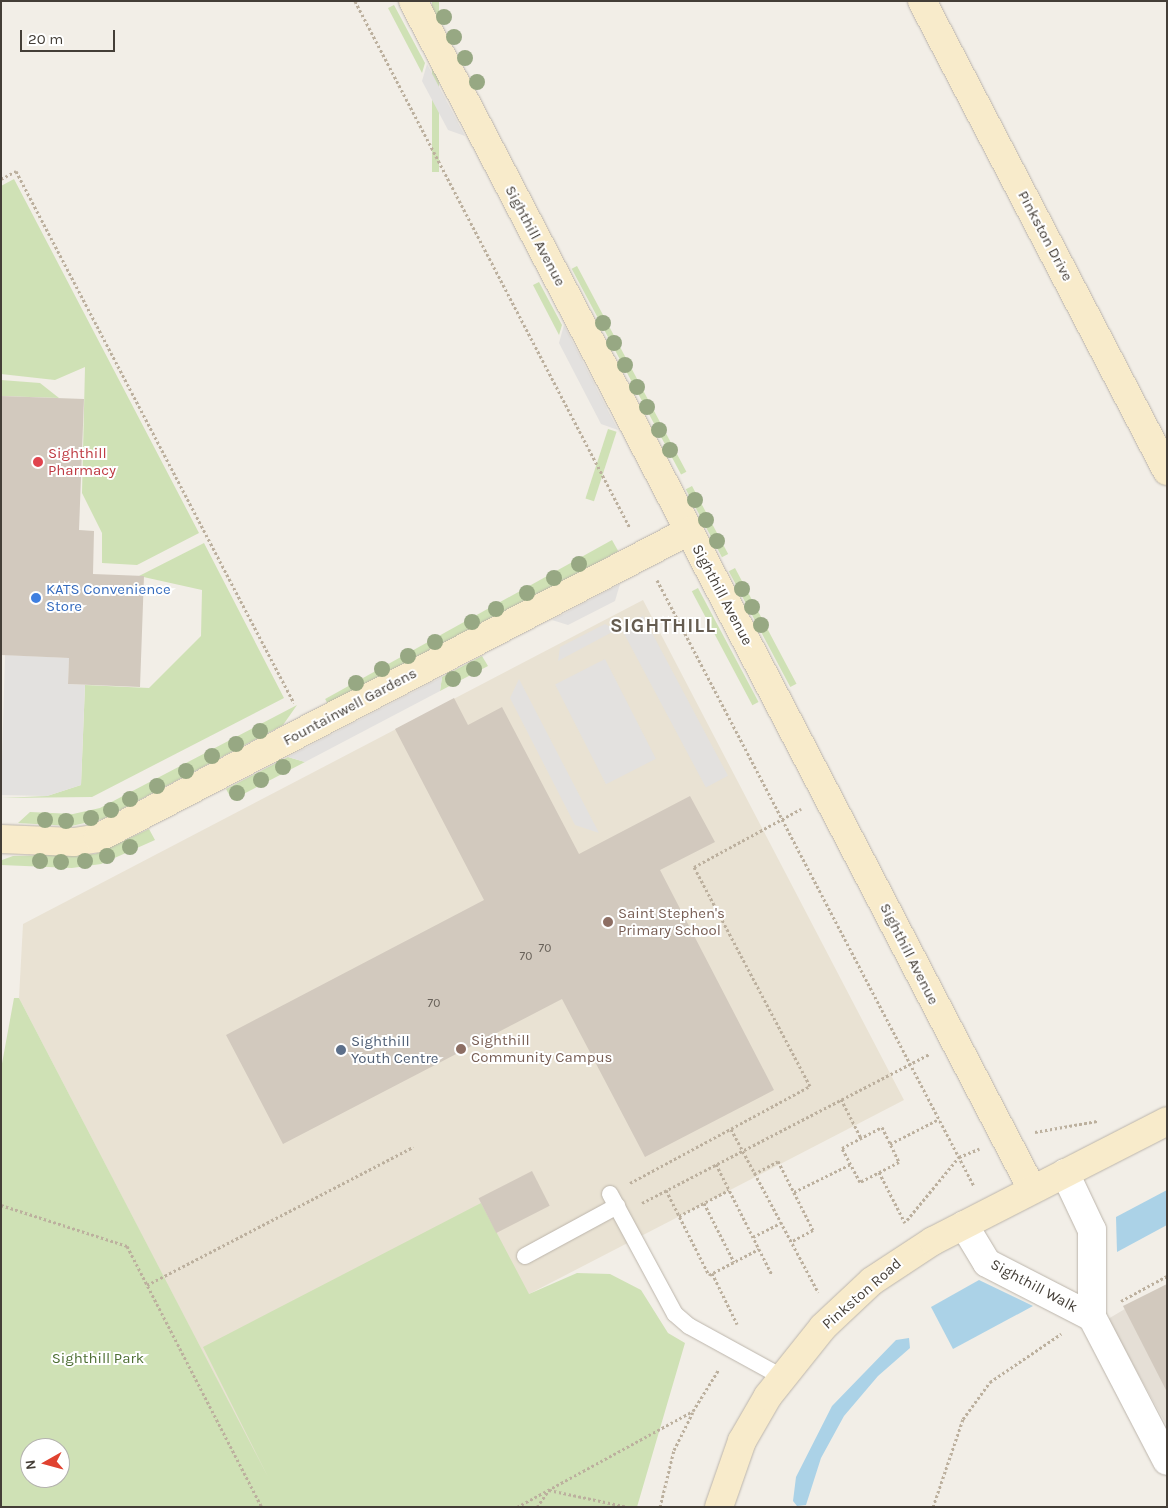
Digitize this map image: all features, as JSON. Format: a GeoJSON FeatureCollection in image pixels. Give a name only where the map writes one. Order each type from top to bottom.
{"type":"FeatureCollection","features":[{"type":"Feature","properties":{"kind":"street","name":"Sighthill Avenue"},"geometry":{"type":"LineString","coordinates":[[413,1],[1032,1189]]}},
{"type":"Feature","properties":{"kind":"street","name":"Pinkston Drive"},"geometry":{"type":"LineString","coordinates":[[922,1],[1167,471]]}},
{"type":"Feature","properties":{"kind":"street","name":"Fountainwell Gardens"},"geometry":{"type":"LineString","coordinates":[[1,839],[74,842],[98,838],[689,531]]}},
{"type":"Feature","properties":{"kind":"street","name":"Pinkston Road"},"geometry":{"type":"LineString","coordinates":[[719,1507],[742,1442],[782,1377],[837,1312],[902,1258],[1032,1189],[1167,1121]]}},
{"type":"Feature","properties":{"kind":"street","name":"Sighthill Walk"},"geometry":{"type":"LineString","coordinates":[[1065,1173],[1092,1230],[1092,1317],[1167,1461]]}},
{"type":"Feature","properties":{"kind":"street","name":"Sighthill Walk"},"geometry":{"type":"LineString","coordinates":[[964,1225],[987,1263],[1092,1317]]}},
{"type":"Feature","properties":{"kind":"lane"},"geometry":{"type":"LineString","coordinates":[[525,1256],[616,1205],[675,1314],[730,1350],[782,1377]]}},
{"type":"Feature","properties":{"kind":"path"},"geometry":{"type":"LineString","coordinates":[[355,1],[988,1212]]}},
{"type":"Feature","properties":{"kind":"path"},"geometry":{"type":"LineString","coordinates":[[1,179],[16,171],[308,730]]}},
{"type":"Feature","properties":{"kind":"path"},"geometry":{"type":"LineString","coordinates":[[616,1205],[731,1129],[810,1084],[694,867],[827,795]]}},
{"type":"Feature","properties":{"kind":"path"},"geometry":{"type":"LineString","coordinates":[[616,1205],[666,1190],[954,1041]]}},
{"type":"Feature","properties":{"kind":"path"},"geometry":{"type":"LineString","coordinates":[[841,1100],[861,1138]]}},
{"type":"Feature","properties":{"kind":"path"},"geometry":{"type":"LineString","coordinates":[[890,1144],[939,1119]]}},
{"type":"Feature","properties":{"kind":"path"},"geometry":{"type":"LineString","coordinates":[[902,1258],[892,1241],[959,1157],[1006,1138],[1075,1122],[1105,1121]]}},
{"type":"Feature","properties":{"kind":"path"},"geometry":{"type":"LineString","coordinates":[[882,1127],[899,1162],[860,1182],[842,1148],[861,1138],[882,1127]]}},
{"type":"Feature","properties":{"kind":"path"},"geometry":{"type":"LineString","coordinates":[[731,1129],[817,1290],[837,1312]]}},
{"type":"Feature","properties":{"kind":"path"},"geometry":{"type":"LineString","coordinates":[[147,1285],[412,1147]]}},
{"type":"Feature","properties":{"kind":"path"},"geometry":{"type":"LineString","coordinates":[[754,1174],[778,1161],[813,1230],[792,1241]]}},
{"type":"Feature","properties":{"kind":"path"},"geometry":{"type":"LineString","coordinates":[[716,1164],[772,1275]]}},
{"type":"Feature","properties":{"kind":"path"},"geometry":{"type":"LineString","coordinates":[[794,1192],[850,1164]]}},
{"type":"Feature","properties":{"kind":"path"},"geometry":{"type":"LineString","coordinates":[[879,1172],[905,1223]]}},
{"type":"Feature","properties":{"kind":"path"},"geometry":{"type":"LineString","coordinates":[[666,1190],[708,1274],[759,1249]]}},
{"type":"Feature","properties":{"kind":"path"},"geometry":{"type":"LineString","coordinates":[[679,1216],[729,1190]]}},
{"type":"Feature","properties":{"kind":"path"},"geometry":{"type":"LineString","coordinates":[[704,1204],[734,1262]]}},
{"type":"Feature","properties":{"kind":"path"},"geometry":{"type":"LineString","coordinates":[[1,1205],[127,1246],[262,1507]]}},
{"type":"Feature","properties":{"kind":"path"},"geometry":{"type":"LineString","coordinates":[[753,1237],[782,1222]]}},
{"type":"Feature","properties":{"kind":"path"},"geometry":{"type":"LineString","coordinates":[[660,1507],[674,1450],[693,1411],[730,1350],[739,1327],[712,1273]]}},
{"type":"Feature","properties":{"kind":"path"},"geometry":{"type":"LineString","coordinates":[[933,1507],[963,1419],[990,1382],[1028,1353],[1167,1276]]}},
{"type":"Feature","properties":{"kind":"path"},"geometry":{"type":"LineString","coordinates":[[517,1507],[693,1411]]}},
{"type":"Feature","properties":{"kind":"path"},"geometry":{"type":"LineString","coordinates":[[537,1507],[549,1490]]}},
{"type":"Feature","properties":{"kind":"path"},"geometry":{"type":"LineString","coordinates":[[549,1490],[628,1507]]}},
{"type":"Feature","properties":{"kind":"shaded area"},"geometry":{"type":"Polygon","coordinates":[[[427,64],[465,136],[448,130],[422,81],[427,64]]]}},
{"type":"Feature","properties":{"kind":"shaded area"},"geometry":{"type":"Polygon","coordinates":[[[564,325],[618,430],[601,424],[559,343],[564,325]]]}},
{"type":"Feature","properties":{"kind":"shaded area"},"geometry":{"type":"Polygon","coordinates":[[[620,584],[615,601],[568,625],[552,620],[620,584]]]}},
{"type":"Feature","properties":{"kind":"shaded area","name":"Sighthill Community Campus"},"geometry":{"type":"Polygon","coordinates":[[[643,600],[904,1100],[529,1294],[377,1507],[283,1507],[19,998],[23,924],[643,600]]]}},
{"type":"Feature","properties":{"kind":"shaded area"},"geometry":{"type":"Polygon","coordinates":[[[643,616],[728,776],[706,788],[621,628],[643,616]]]}},
{"type":"Feature","properties":{"kind":"shaded area"},"geometry":{"type":"Polygon","coordinates":[[[605,624],[616,630],[558,661],[560,647],[605,624]]]}},
{"type":"Feature","properties":{"kind":"shaded area"},"geometry":{"type":"Polygon","coordinates":[[[5,655],[69,658],[68,684],[85,685],[81,785],[47,796],[1,795],[5,655]]]}},
{"type":"Feature","properties":{"kind":"shaded area"},"geometry":{"type":"Polygon","coordinates":[[[605,659],[656,759],[606,784],[555,684],[605,659]]]}},
{"type":"Feature","properties":{"kind":"shaded area"},"geometry":{"type":"Polygon","coordinates":[[[442,677],[440,691],[305,762],[288,757],[442,677]]]}},
{"type":"Feature","properties":{"kind":"shaded area"},"geometry":{"type":"Polygon","coordinates":[[[519,679],[599,833],[575,825],[510,698],[519,679]]]}},
{"type":"Feature","properties":{"kind":"shaded area"},"geometry":{"type":"Polygon","coordinates":[[[1167,1284],[1167,1426],[1108,1319],[1167,1284]]]}},
{"type":"Feature","properties":{"kind":"green space"},"geometry":{"type":"Polygon","coordinates":[[[432,1],[439,1],[439,172],[432,172],[432,1]]]}},
{"type":"Feature","properties":{"kind":"green space"},"geometry":{"type":"Polygon","coordinates":[[[394,5],[425,63],[422,73],[388,8],[394,5]]]}},
{"type":"Feature","properties":{"kind":"green space"},"geometry":{"type":"Polygon","coordinates":[[[14,179],[199,533],[137,565],[102,563],[102,533],[82,493],[85,367],[55,380],[1,374],[1,186],[14,179]]]}},
{"type":"Feature","properties":{"kind":"green space"},"geometry":{"type":"Polygon","coordinates":[[[577,266],[686,472],[681,475],[572,269],[577,266]]]}},
{"type":"Feature","properties":{"kind":"green space"},"geometry":{"type":"Polygon","coordinates":[[[539,282],[562,325],[559,335],[533,285],[539,282]]]}},
{"type":"Feature","properties":{"kind":"green space"},"geometry":{"type":"Polygon","coordinates":[[[1,380],[40,383],[59,398],[1,396],[1,380]]]}},
{"type":"Feature","properties":{"kind":"green space"},"geometry":{"type":"Polygon","coordinates":[[[608,429],[617,432],[594,501],[585,498],[608,429]]]}},
{"type":"Feature","properties":{"kind":"green space"},"geometry":{"type":"Polygon","coordinates":[[[692,486],[728,554],[722,557],[686,489],[692,486]]]}},
{"type":"Feature","properties":{"kind":"green space"},"geometry":{"type":"Polygon","coordinates":[[[612,540],[618,551],[331,710],[325,699],[612,540]]]}},
{"type":"Feature","properties":{"kind":"green space"},"geometry":{"type":"Polygon","coordinates":[[[204,543],[284,698],[92,797],[1,798],[47,796],[81,785],[85,685],[149,688],[201,636],[202,590],[139,576],[204,543]]]}},
{"type":"Feature","properties":{"kind":"green space"},"geometry":{"type":"Polygon","coordinates":[[[735,568],[797,684],[790,687],[729,571],[735,568]]]}},
{"type":"Feature","properties":{"kind":"green space"},"geometry":{"type":"Polygon","coordinates":[[[698,588],[759,702],[752,705],[692,591],[698,588]]]}},
{"type":"Feature","properties":{"kind":"green space"},"geometry":{"type":"Polygon","coordinates":[[[482,656],[488,666],[440,691],[442,677],[482,656]]]}},
{"type":"Feature","properties":{"kind":"green space"},"geometry":{"type":"Polygon","coordinates":[[[297,705],[283,725],[103,819],[71,826],[18,823],[30,812],[73,814],[100,808],[297,705]]]}},
{"type":"Feature","properties":{"kind":"green space"},"geometry":{"type":"Polygon","coordinates":[[[288,757],[305,762],[232,800],[226,789],[288,757]]]}},
{"type":"Feature","properties":{"kind":"green space"},"geometry":{"type":"Polygon","coordinates":[[[149,829],[155,840],[101,864],[72,868],[1,865],[2,860],[13,856],[95,854],[149,829]]]}},
{"type":"Feature","properties":{"kind":"green space","name":"Sighthill Park"},"geometry":{"type":"Polygon","coordinates":[[[14,998],[19,998],[268,1477],[203,1347],[481,1203],[529,1294],[577,1273],[610,1274],[641,1290],[668,1333],[685,1343],[637,1507],[1,1507],[1,1069],[14,998]]]}},
{"type":"Feature","properties":{"kind":"water"},"geometry":{"type":"Polygon","coordinates":[[[1167,1190],[1167,1225],[1117,1252],[1116,1217],[1167,1190]]]}},
{"type":"Feature","properties":{"kind":"water"},"geometry":{"type":"Polygon","coordinates":[[[979,1280],[1033,1306],[953,1349],[931,1307],[979,1280]]]}},
{"type":"Feature","properties":{"kind":"water"},"geometry":{"type":"Polygon","coordinates":[[[909,1338],[910,1348],[878,1376],[844,1416],[821,1458],[806,1505],[797,1506],[793,1501],[796,1477],[832,1406],[896,1340],[909,1338]]]}},
{"type":"Feature","properties":{"kind":"building"},"geometry":{"type":"Polygon","coordinates":[[[1,396],[84,399],[79,530],[94,531],[93,574],[144,576],[140,687],[68,684],[69,658],[1,655],[1,396]]]}},
{"type":"Feature","properties":{"kind":"building"},"geometry":{"type":"Polygon","coordinates":[[[454,698],[468,725],[502,707],[579,854],[690,796],[715,842],[660,870],[774,1090],[645,1157],[562,999],[283,1144],[226,1035],[484,900],[395,729],[454,698]]]}},
{"type":"Feature","properties":{"kind":"building"},"geometry":{"type":"Polygon","coordinates":[[[532,1171],[550,1206],[496,1233],[479,1198],[532,1171]]]}},
{"type":"Feature","properties":{"kind":"building"},"geometry":{"type":"Polygon","coordinates":[[[1167,1284],[1167,1392],[1123,1306],[1167,1284]]]}},
{"type":"Feature","properties":{"kind":"place","name":"Sighthill Pharmacy"},"geometry":{"type":"Point","coordinates":[38,462]}},
{"type":"Feature","properties":{"kind":"place","name":"KATS Convenience Store"},"geometry":{"type":"Point","coordinates":[36,598]}},
{"type":"Feature","properties":{"kind":"place","name":"Saint Stephen's Primary School"},"geometry":{"type":"Point","coordinates":[608,922]}},
{"type":"Feature","properties":{"kind":"place","name":"Sighthill Community Campus"},"geometry":{"type":"Point","coordinates":[461,1049]}},
{"type":"Feature","properties":{"kind":"place","name":"Sighthill Youth Centre"},"geometry":{"type":"Point","coordinates":[341,1050]}},
{"type":"Feature","properties":{"kind":"district","name":"SIGHTHILL"},"geometry":{"type":"Point","coordinates":[663,625]}}]}
